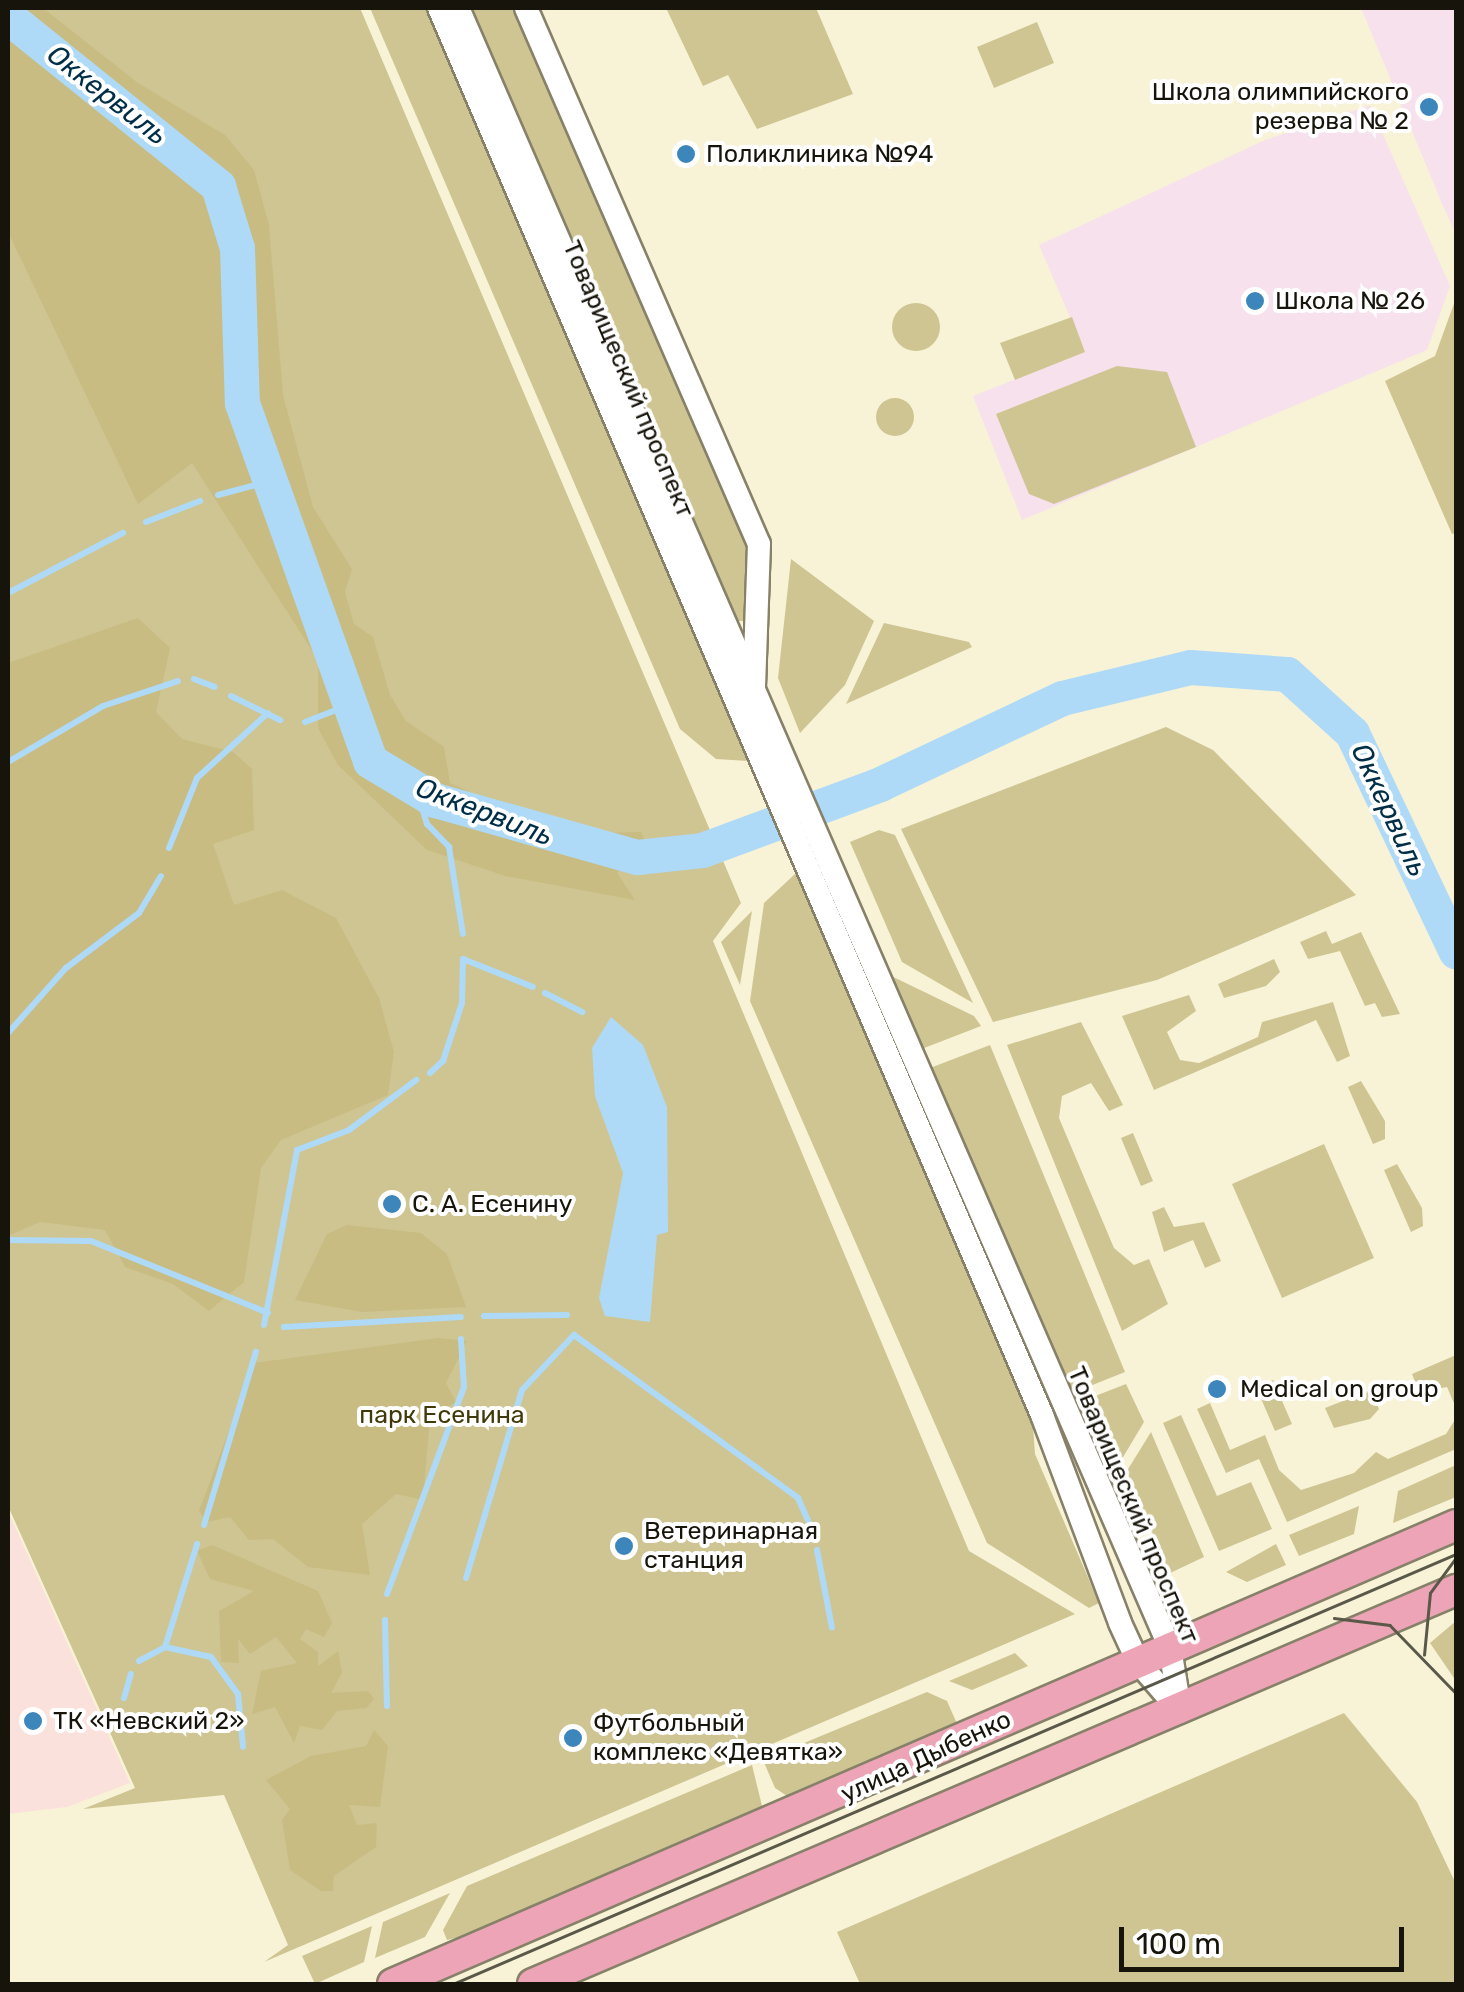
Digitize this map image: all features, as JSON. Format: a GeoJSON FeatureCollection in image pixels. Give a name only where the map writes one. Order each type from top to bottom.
{"type":"FeatureCollection","features":[{"type":"Feature","properties":{"kind":"main road","name":"улица Дыбенко"},"geometry":{"type":"LineString","coordinates":[[393,1984],[1456,1525]]}},
{"type":"Feature","properties":{"kind":"main road","name":"улица Дыбенко"},"geometry":{"type":"LineString","coordinates":[[533,1984],[1456,1590]]}},
{"type":"Feature","properties":{"kind":"street","name":"Товарищеский проспект"},"geometry":{"type":"LineString","coordinates":[[439,8],[776,768]]}},
{"type":"Feature","properties":{"kind":"street","name":"Товарищеский проспект"},"geometry":{"type":"LineString","coordinates":[[458,8],[754,692],[776,768]]}},
{"type":"Feature","properties":{"kind":"street"},"geometry":{"type":"LineString","coordinates":[[526,8],[760,544],[754,692]]}},
{"type":"Feature","properties":{"kind":"street"},"geometry":{"type":"LineString","coordinates":[[776,768],[810,848]]}},
{"type":"Feature","properties":{"kind":"street","name":"Товарищеский проспект"},"geometry":{"type":"LineString","coordinates":[[810,848],[1170,1648],[1180,1711]]}},
{"type":"Feature","properties":{"kind":"street","name":"Товарищеский проспект"},"geometry":{"type":"LineString","coordinates":[[810,848],[1138,1662],[1180,1711]]}},
{"type":"Feature","properties":{"kind":"shaded area"},"geometry":{"type":"Polygon","coordinates":[[[8,8],[43,8],[138,83],[225,135],[254,170],[269,225],[283,395],[313,507],[352,569],[345,592],[354,624],[373,637],[390,695],[406,721],[444,747],[450,783],[560,834],[641,832],[647,845],[617,873],[635,900],[505,876],[427,850],[338,765],[318,728],[318,660],[192,463],[138,504],[8,232],[8,8]]]}},
{"type":"Feature","properties":{"kind":"shaded area","name":"Школа олимпийского резерва № 2"},"geometry":{"type":"Polygon","coordinates":[[[1361,8],[1456,8],[1456,234],[1443,206],[1361,8]]]}},
{"type":"Feature","properties":{"kind":"shaded area","name":"Школа № 26"},"geometry":{"type":"Polygon","coordinates":[[[1370,105],[1450,286],[1427,350],[1022,520],[973,396],[1085,352],[1039,245],[1265,140],[1370,105]]]}},
{"type":"Feature","properties":{"kind":"shaded area"},"geometry":{"type":"Polygon","coordinates":[[[138,618],[170,648],[156,712],[182,739],[233,752],[252,769],[254,830],[213,844],[234,905],[282,890],[336,918],[379,998],[394,1052],[388,1095],[281,1140],[261,1168],[244,1282],[209,1311],[173,1284],[125,1267],[105,1230],[40,1222],[8,1236],[8,663],[138,618]]]}},
{"type":"Feature","properties":{"kind":"shaded area"},"geometry":{"type":"Polygon","coordinates":[[[347,1225],[421,1233],[447,1254],[466,1307],[362,1312],[295,1300],[327,1234],[347,1225]]]}},
{"type":"Feature","properties":{"kind":"shaded area"},"geometry":{"type":"Polygon","coordinates":[[[438,1338],[467,1341],[446,1383],[456,1402],[430,1417],[423,1500],[396,1494],[362,1524],[370,1575],[308,1567],[273,1539],[249,1540],[230,1517],[207,1522],[199,1511],[254,1363],[438,1338]]]}},
{"type":"Feature","properties":{"kind":"shaded area"},"geometry":{"type":"Polygon","coordinates":[[[8,1511],[130,1783],[67,1807],[8,1814],[8,1511]]]}},
{"type":"Feature","properties":{"kind":"shaded area"},"geometry":{"type":"Polygon","coordinates":[[[212,1545],[318,1591],[332,1623],[324,1637],[306,1629],[300,1639],[318,1652],[318,1666],[338,1651],[342,1673],[331,1693],[368,1691],[374,1699],[366,1708],[337,1711],[322,1730],[300,1726],[294,1743],[275,1707],[252,1714],[261,1671],[297,1663],[276,1637],[250,1654],[238,1639],[239,1663],[221,1662],[219,1611],[254,1591],[210,1579],[197,1551],[212,1545]]]}},
{"type":"Feature","properties":{"kind":"shaded area"},"geometry":{"type":"Polygon","coordinates":[[[374,1730],[388,1746],[380,1807],[349,1805],[357,1825],[377,1823],[376,1847],[334,1876],[333,1891],[321,1891],[290,1870],[282,1820],[290,1809],[266,1780],[311,1756],[366,1746],[374,1730]]]}},
{"type":"Feature","properties":{"kind":"green space","name":"парк Есенина"},"geometry":{"type":"Polygon","coordinates":[[[8,8],[360,8],[741,903],[713,941],[969,1551],[1075,1614],[264,1962],[288,1945],[224,1795],[83,1809],[135,1788],[8,1506],[8,8]]]}},
{"type":"Feature","properties":{"kind":"green space"},"geometry":{"type":"Polygon","coordinates":[[[370,8],[426,8],[748,761],[716,759],[680,729],[370,8]]]}},
{"type":"Feature","properties":{"kind":"green space"},"geometry":{"type":"Polygon","coordinates":[[[470,8],[512,8],[749,549],[747,621],[737,621],[470,8]]]}},
{"type":"Feature","properties":{"kind":"green space"},"geometry":{"type":"Polygon","coordinates":[[[666,8],[816,8],[853,94],[757,129],[728,75],[703,86],[666,8]]]}},
{"type":"Feature","properties":{"kind":"green space"},"geometry":{"type":"Polygon","coordinates":[[[1037,22],[1054,63],[994,88],[977,47],[1037,22]]]}},
{"type":"Feature","properties":{"kind":"green space"},"geometry":{"type":"Polygon","coordinates":[[[1456,298],[1456,533],[1452,534],[1385,381],[1435,356],[1456,298]]]}},
{"type":"Feature","properties":{"kind":"green space"},"geometry":{"type":"Polygon","coordinates":[[[916,303],[933,310],[940,327],[933,344],[916,351],[899,344],[892,327],[899,310],[916,303]]]}},
{"type":"Feature","properties":{"kind":"green space"},"geometry":{"type":"Polygon","coordinates":[[[1072,317],[1085,352],[1015,380],[1000,343],[1072,317]]]}},
{"type":"Feature","properties":{"kind":"green space"},"geometry":{"type":"Polygon","coordinates":[[[1117,366],[1167,372],[1196,447],[1054,504],[1029,494],[996,414],[1117,366]]]}},
{"type":"Feature","properties":{"kind":"green space"},"geometry":{"type":"Polygon","coordinates":[[[895,398],[909,403],[914,417],[909,431],[895,436],[881,431],[876,417],[881,403],[895,398]]]}},
{"type":"Feature","properties":{"kind":"green space"},"geometry":{"type":"Polygon","coordinates":[[[791,559],[874,621],[845,685],[800,733],[778,678],[791,559]]]}},
{"type":"Feature","properties":{"kind":"green space"},"geometry":{"type":"Polygon","coordinates":[[[884,623],[969,642],[972,647],[846,704],[884,623]]]}},
{"type":"Feature","properties":{"kind":"green space"},"geometry":{"type":"Polygon","coordinates":[[[1166,727],[1213,750],[1356,895],[1157,980],[993,1022],[901,829],[1166,727]]]}},
{"type":"Feature","properties":{"kind":"green space"},"geometry":{"type":"Polygon","coordinates":[[[879,830],[895,835],[973,1003],[902,962],[850,842],[879,830]]]}},
{"type":"Feature","properties":{"kind":"green space"},"geometry":{"type":"Polygon","coordinates":[[[796,873],[1033,1425],[1035,1454],[1099,1603],[1089,1608],[987,1543],[750,1001],[764,903],[796,873]]]}},
{"type":"Feature","properties":{"kind":"green space"},"geometry":{"type":"Polygon","coordinates":[[[752,911],[740,985],[721,942],[752,911]]]}},
{"type":"Feature","properties":{"kind":"green space"},"geometry":{"type":"Polygon","coordinates":[[[1326,931],[1332,944],[1361,932],[1400,1014],[1382,1017],[1375,1003],[1365,1006],[1340,951],[1308,959],[1300,942],[1326,931]]]}},
{"type":"Feature","properties":{"kind":"green space"},"geometry":{"type":"Polygon","coordinates":[[[1274,959],[1280,972],[1266,986],[1224,998],[1218,984],[1274,959]]]}},
{"type":"Feature","properties":{"kind":"green space"},"geometry":{"type":"Polygon","coordinates":[[[883,972],[974,1016],[981,1026],[919,1050],[883,972]]]}},
{"type":"Feature","properties":{"kind":"green space"},"geometry":{"type":"Polygon","coordinates":[[[1189,995],[1196,1011],[1167,1032],[1180,1060],[1199,1063],[1258,1037],[1262,1022],[1333,1002],[1350,1056],[1337,1062],[1316,1020],[1154,1090],[1122,1016],[1189,995]]]}},
{"type":"Feature","properties":{"kind":"green space"},"geometry":{"type":"Polygon","coordinates":[[[1081,1022],[1123,1105],[1109,1111],[1091,1083],[1062,1096],[1059,1118],[1114,1248],[1134,1265],[1149,1259],[1168,1304],[1122,1331],[1007,1045],[1081,1022]]]}},
{"type":"Feature","properties":{"kind":"green space"},"geometry":{"type":"Polygon","coordinates":[[[990,1045],[1125,1372],[1070,1394],[930,1068],[990,1045]]]}},
{"type":"Feature","properties":{"kind":"green space"},"geometry":{"type":"Polygon","coordinates":[[[1361,1081],[1385,1121],[1385,1139],[1373,1144],[1348,1087],[1361,1081]]]}},
{"type":"Feature","properties":{"kind":"green space"},"geometry":{"type":"Polygon","coordinates":[[[1133,1133],[1153,1181],[1141,1186],[1121,1138],[1133,1133]]]}},
{"type":"Feature","properties":{"kind":"green space"},"geometry":{"type":"Polygon","coordinates":[[[1324,1144],[1374,1258],[1282,1298],[1232,1184],[1324,1144]]]}},
{"type":"Feature","properties":{"kind":"green space"},"geometry":{"type":"Polygon","coordinates":[[[1397,1164],[1422,1208],[1423,1226],[1411,1232],[1384,1170],[1397,1164]]]}},
{"type":"Feature","properties":{"kind":"green space"},"geometry":{"type":"Polygon","coordinates":[[[1164,1207],[1174,1227],[1204,1222],[1221,1261],[1205,1268],[1193,1240],[1164,1252],[1152,1212],[1164,1207]]]}},
{"type":"Feature","properties":{"kind":"green space"},"geometry":{"type":"Polygon","coordinates":[[[1456,1355],[1456,1408],[1447,1387],[1419,1392],[1412,1374],[1456,1355]]]}},
{"type":"Feature","properties":{"kind":"green space"},"geometry":{"type":"Polygon","coordinates":[[[1273,1380],[1292,1424],[1275,1431],[1256,1387],[1273,1380]]]}},
{"type":"Feature","properties":{"kind":"green space"},"geometry":{"type":"Polygon","coordinates":[[[1126,1384],[1144,1422],[1110,1479],[1072,1405],[1126,1384]]]}},
{"type":"Feature","properties":{"kind":"green space"},"geometry":{"type":"Polygon","coordinates":[[[1371,1390],[1379,1409],[1370,1419],[1334,1428],[1325,1408],[1371,1390]]]}},
{"type":"Feature","properties":{"kind":"green space"},"geometry":{"type":"Polygon","coordinates":[[[1210,1403],[1230,1450],[1265,1435],[1279,1470],[1301,1490],[1354,1473],[1376,1452],[1388,1459],[1446,1434],[1456,1418],[1456,1449],[1287,1522],[1259,1459],[1226,1473],[1197,1409],[1210,1403]]]}},
{"type":"Feature","properties":{"kind":"green space"},"geometry":{"type":"Polygon","coordinates":[[[1181,1415],[1217,1496],[1251,1482],[1272,1529],[1219,1551],[1163,1423],[1181,1415]]]}},
{"type":"Feature","properties":{"kind":"green space"},"geometry":{"type":"Polygon","coordinates":[[[1151,1432],[1204,1557],[1168,1574],[1125,1474],[1151,1432]]]}},
{"type":"Feature","properties":{"kind":"green space"},"geometry":{"type":"Polygon","coordinates":[[[1456,1465],[1456,1497],[1393,1523],[1398,1491],[1456,1465]]]}},
{"type":"Feature","properties":{"kind":"green space"},"geometry":{"type":"Polygon","coordinates":[[[1359,1506],[1354,1534],[1299,1556],[1289,1535],[1359,1506]]]}},
{"type":"Feature","properties":{"kind":"green space"},"geometry":{"type":"Polygon","coordinates":[[[1276,1544],[1286,1565],[1247,1582],[1226,1572],[1276,1544]]]}},
{"type":"Feature","properties":{"kind":"green space"},"geometry":{"type":"Polygon","coordinates":[[[1456,1621],[1456,1681],[1430,1643],[1456,1621]]]}},
{"type":"Feature","properties":{"kind":"green space"},"geometry":{"type":"Polygon","coordinates":[[[1015,1653],[1028,1666],[972,1690],[949,1681],[1015,1653]]]}},
{"type":"Feature","properties":{"kind":"green space"},"geometry":{"type":"Polygon","coordinates":[[[927,1692],[947,1701],[958,1726],[793,1800],[775,1788],[763,1760],[927,1692]]]}},
{"type":"Feature","properties":{"kind":"green space"},"geometry":{"type":"Polygon","coordinates":[[[1344,1713],[1417,1802],[1456,1884],[1456,1984],[860,1984],[837,1932],[1344,1713]]]}},
{"type":"Feature","properties":{"kind":"green space"},"geometry":{"type":"Polygon","coordinates":[[[752,1765],[763,1810],[507,1926],[447,1940],[443,1930],[467,1886],[752,1765]]]}},
{"type":"Feature","properties":{"kind":"green space"},"geometry":{"type":"Polygon","coordinates":[[[450,1893],[425,1937],[375,1958],[383,1922],[450,1893]]]}},
{"type":"Feature","properties":{"kind":"green space"},"geometry":{"type":"Polygon","coordinates":[[[372,1926],[364,1962],[315,1984],[302,1956],[372,1926]]]}},
{"type":"Feature","properties":{"kind":"water"},"geometry":{"type":"Polygon","coordinates":[[[611,1017],[643,1045],[667,1107],[668,1232],[657,1235],[650,1322],[605,1316],[599,1298],[623,1173],[595,1096],[592,1048],[611,1017]]]}},
{"type":"Feature","properties":{"kind":"waterway","name":"Оккервиль"},"geometry":{"type":"LineString","coordinates":[[8,17],[218,186],[237,248],[242,403],[370,761],[435,800],[637,857],[702,850],[880,784],[1062,698],[1190,667],[1287,674],[1352,733],[1456,952]]}},
{"type":"Feature","properties":{"kind":"waterway"},"geometry":{"type":"LineString","coordinates":[[218,495],[271,481]]}},
{"type":"Feature","properties":{"kind":"waterway"},"geometry":{"type":"LineString","coordinates":[[146,522],[200,501]]}},
{"type":"Feature","properties":{"kind":"waterway"},"geometry":{"type":"LineString","coordinates":[[8,593],[123,533]]}},
{"type":"Feature","properties":{"kind":"waterway"},"geometry":{"type":"LineString","coordinates":[[194,679],[215,687]]}},
{"type":"Feature","properties":{"kind":"waterway"},"geometry":{"type":"LineString","coordinates":[[8,762],[103,706],[178,681]]}},
{"type":"Feature","properties":{"kind":"waterway"},"geometry":{"type":"LineString","coordinates":[[231,696],[280,720]]}},
{"type":"Feature","properties":{"kind":"waterway"},"geometry":{"type":"LineString","coordinates":[[305,722],[349,705]]}},
{"type":"Feature","properties":{"kind":"waterway"},"geometry":{"type":"LineString","coordinates":[[169,848],[197,778],[268,713]]}},
{"type":"Feature","properties":{"kind":"waterway"},"geometry":{"type":"LineString","coordinates":[[416,788],[427,824],[449,847],[463,934]]}},
{"type":"Feature","properties":{"kind":"waterway"},"geometry":{"type":"LineString","coordinates":[[8,1033],[66,968],[139,913],[161,876]]}},
{"type":"Feature","properties":{"kind":"waterway"},"geometry":{"type":"LineString","coordinates":[[430,1073],[443,1061],[462,1003],[463,959],[533,987]]}},
{"type":"Feature","properties":{"kind":"waterway"},"geometry":{"type":"LineString","coordinates":[[545,993],[582,1012]]}},
{"type":"Feature","properties":{"kind":"waterway"},"geometry":{"type":"LineString","coordinates":[[264,1325],[297,1150],[349,1130],[416,1080]]}},
{"type":"Feature","properties":{"kind":"waterway"},"geometry":{"type":"LineString","coordinates":[[8,1240],[91,1241],[268,1313]]}},
{"type":"Feature","properties":{"kind":"waterway"},"geometry":{"type":"LineString","coordinates":[[484,1316],[567,1315]]}},
{"type":"Feature","properties":{"kind":"waterway"},"geometry":{"type":"LineString","coordinates":[[284,1327],[461,1317]]}},
{"type":"Feature","properties":{"kind":"waterway"},"geometry":{"type":"LineString","coordinates":[[466,1578],[522,1390],[574,1335],[798,1498],[813,1531]]}},
{"type":"Feature","properties":{"kind":"waterway"},"geometry":{"type":"LineString","coordinates":[[387,1594],[464,1387],[461,1339]]}},
{"type":"Feature","properties":{"kind":"waterway"},"geometry":{"type":"LineString","coordinates":[[204,1525],[256,1352]]}},
{"type":"Feature","properties":{"kind":"waterway"},"geometry":{"type":"LineString","coordinates":[[165,1647],[197,1544]]}},
{"type":"Feature","properties":{"kind":"waterway"},"geometry":{"type":"LineString","coordinates":[[817,1550],[832,1628]]}},
{"type":"Feature","properties":{"kind":"waterway"},"geometry":{"type":"LineString","coordinates":[[385,1620],[387,1706]]}},
{"type":"Feature","properties":{"kind":"waterway"},"geometry":{"type":"LineString","coordinates":[[139,1661],[165,1647],[211,1657],[238,1694],[243,1747]]}},
{"type":"Feature","properties":{"kind":"waterway"},"geometry":{"type":"LineString","coordinates":[[124,1698],[131,1674]]}},
{"type":"Feature","properties":{"kind":"tram line"},"geometry":{"type":"LineString","coordinates":[[453,1984],[1456,1554]]}},
{"type":"Feature","properties":{"kind":"tram line"},"geometry":{"type":"LineString","coordinates":[[1424,1655],[1430,1593],[1455,1559]]}},
{"type":"Feature","properties":{"kind":"tram line"},"geometry":{"type":"LineString","coordinates":[[1334,1618],[1390,1625],[1456,1693]]}},
{"type":"Feature","properties":{"kind":"place","name":"Школа олимпийского резерва № 2"},"geometry":{"type":"Point","coordinates":[1429,107]}},
{"type":"Feature","properties":{"kind":"place","name":"Поликлиника №94"},"geometry":{"type":"Point","coordinates":[686,154]}},
{"type":"Feature","properties":{"kind":"place","name":"Школа № 26"},"geometry":{"type":"Point","coordinates":[1255,301]}},
{"type":"Feature","properties":{"kind":"place","name":"С. А. Есенину"},"geometry":{"type":"Point","coordinates":[392,1204]}},
{"type":"Feature","properties":{"kind":"place","name":"Medical on group"},"geometry":{"type":"Point","coordinates":[1217,1389]}},
{"type":"Feature","properties":{"kind":"place","name":"Ветеринарная станция"},"geometry":{"type":"Point","coordinates":[624,1546]}},
{"type":"Feature","properties":{"kind":"place","name":"ТК «Невский 2»"},"geometry":{"type":"Point","coordinates":[33,1721]}},
{"type":"Feature","properties":{"kind":"place","name":"Футбольный комплекс «Девятка»"},"geometry":{"type":"Point","coordinates":[573,1738]}}]}
